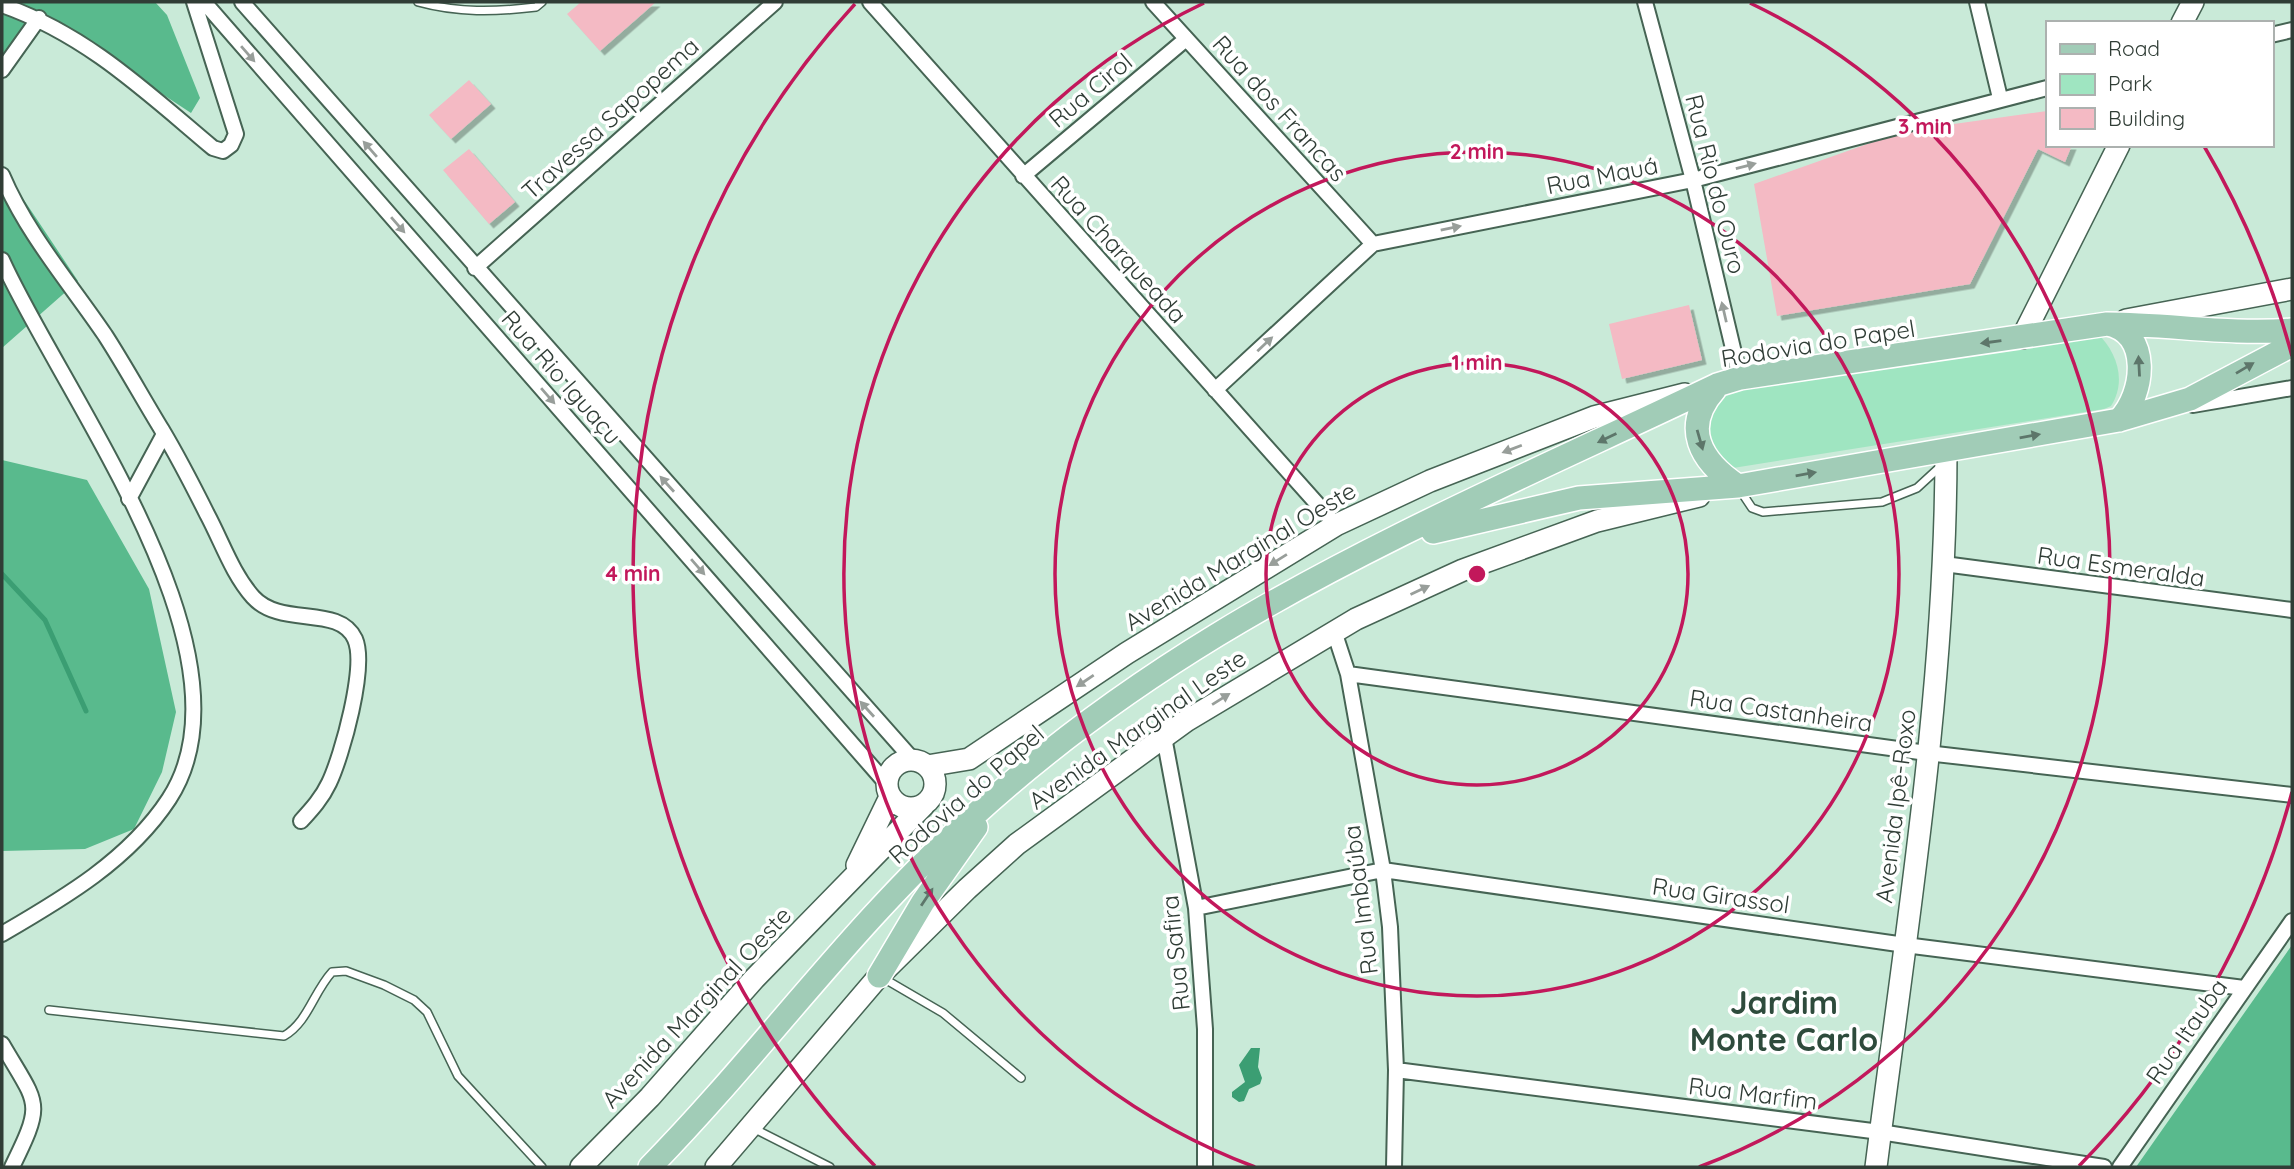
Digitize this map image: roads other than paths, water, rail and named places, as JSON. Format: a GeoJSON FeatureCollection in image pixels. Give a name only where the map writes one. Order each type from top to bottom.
{"type":"FeatureCollection","features":[{"type":"Feature","properties":{"kind":"main road"},"geometry":{"type":"LineString","coordinates":[[2183,21],[2193,2]]}},
{"type":"Feature","properties":{"kind":"main road"},"geometry":{"type":"LineString","coordinates":[[2022,338],[2118,147]]}},
{"type":"Feature","properties":{"kind":"main road"},"geometry":{"type":"LineString","coordinates":[[2106,324],[2292,289]]}},
{"type":"Feature","properties":{"kind":"main road"},"geometry":{"type":"LineString","coordinates":[[2106,324],[2119,326],[2130,336],[2138,353],[2139,385],[2127,412],[2119,420]]}},
{"type":"Feature","properties":{"kind":"main road","name":"Rodovia do Papel"},"geometry":{"type":"LineString","coordinates":[[650,1167],[700,1116],[909,877],[1044,756],[1216,635],[1385,544],[1717,385],[1740,378],[2106,324],[2148,324],[2234,332],[2292,330]]}},
{"type":"Feature","properties":{"kind":"main road","name":"Rodovia do Papel"},"geometry":{"type":"LineString","coordinates":[[1385,544],[1579,498],[1738,486],[1946,456],[2119,420],[2190,399],[2292,345]]}},
{"type":"Feature","properties":{"kind":"main road","name":"Avenida Marginal Oeste"},"geometry":{"type":"LineString","coordinates":[[848,882],[898,763],[969,760],[1127,653],[1336,525],[1430,481],[1594,417],[1717,385]]}},
{"type":"Feature","properties":{"kind":"main road"},"geometry":{"type":"LineString","coordinates":[[1717,385],[1701,404],[1697,430],[1709,462],[1738,486]]}},
{"type":"Feature","properties":{"kind":"main road","name":"Avenida Ipê-Roxo"},"geometry":{"type":"LineString","coordinates":[[1876,1167],[1935,696],[1944,564],[1946,456]]}},
{"type":"Feature","properties":{"kind":"main road","name":"Avenida Marginal Leste"},"geometry":{"type":"LineString","coordinates":[[716,1167],[879,976],[1017,844],[1164,737],[1334,631],[1463,570],[1574,529],[1738,486]]}},
{"type":"Feature","properties":{"kind":"main road","name":"Avenida Marginal Oeste"},"geometry":{"type":"LineString","coordinates":[[581,1167],[650,1097],[754,979],[924,805],[935,786],[932,771],[920,763]]}},
{"type":"Feature","properties":{"kind":"main road"},"geometry":{"type":"LineString","coordinates":[[888,790],[909,809],[924,805]]}},
{"type":"Feature","properties":{"kind":"main road"},"geometry":{"type":"LineString","coordinates":[[879,976],[923,902],[1000,794]]}},
{"type":"Feature","properties":{"kind":"street"},"geometry":{"type":"LineString","coordinates":[[2,5],[39,18],[91,47],[213,148],[223,151],[232,145],[236,134],[194,2]]}},
{"type":"Feature","properties":{"kind":"street","name":"Rua Rio Iguaçu"},"geometry":{"type":"LineString","coordinates":[[204,2],[888,790]]}},
{"type":"Feature","properties":{"kind":"street","name":"Rua Rio Iguaçu"},"geometry":{"type":"LineString","coordinates":[[242,2],[475,268],[920,763]]}},
{"type":"Feature","properties":{"kind":"street","name":"Travessa Sapopema"},"geometry":{"type":"LineString","coordinates":[[475,268],[775,2]]}},
{"type":"Feature","properties":{"kind":"street","name":"Rua Charqueada"},"geometry":{"type":"LineString","coordinates":[[870,2],[1336,525]]}},
{"type":"Feature","properties":{"kind":"street","name":"Rua dos Francas"},"geometry":{"type":"LineString","coordinates":[[1153,2],[1373,244]]}},
{"type":"Feature","properties":{"kind":"street","name":"Rua Rio do Ouro"},"geometry":{"type":"LineString","coordinates":[[1645,2],[1740,378]]}},
{"type":"Feature","properties":{"kind":"street"},"geometry":{"type":"LineString","coordinates":[[1977,2],[2000,98]]}},
{"type":"Feature","properties":{"kind":"street"},"geometry":{"type":"LineString","coordinates":[[2,70],[39,18]]}},
{"type":"Feature","properties":{"kind":"street"},"geometry":{"type":"LineString","coordinates":[[2273,35],[2292,30]]}},
{"type":"Feature","properties":{"kind":"street","name":"Rua Cirol"},"geometry":{"type":"LineString","coordinates":[[1023,176],[1186,38]]}},
{"type":"Feature","properties":{"kind":"street","name":"Rua Mauá"},"geometry":{"type":"LineString","coordinates":[[1373,244],[1692,180],[2046,88]]}},
{"type":"Feature","properties":{"kind":"street"},"geometry":{"type":"LineString","coordinates":[[2,175],[37,240],[105,335],[164,434],[236,573],[255,599],[278,613],[307,619],[332,619],[348,626],[356,641],[359,666],[340,749],[330,781],[317,804],[301,821]]}},
{"type":"Feature","properties":{"kind":"street"},"geometry":{"type":"LineString","coordinates":[[1214,390],[1373,244]]}},
{"type":"Feature","properties":{"kind":"street"},"geometry":{"type":"LineString","coordinates":[[2,260],[147,534],[181,628],[195,704],[189,753],[170,798],[132,846],[85,882],[2,934]]}},
{"type":"Feature","properties":{"kind":"street"},"geometry":{"type":"LineString","coordinates":[[2119,420],[2228,397],[2292,388]]}},
{"type":"Feature","properties":{"kind":"street"},"geometry":{"type":"LineString","coordinates":[[130,499],[164,434]]}},
{"type":"Feature","properties":{"kind":"street","name":"Rua Esmeralda"},"geometry":{"type":"LineString","coordinates":[[1944,564],[2292,610]]}},
{"type":"Feature","properties":{"kind":"street","name":"Rua Imbaúba"},"geometry":{"type":"LineString","coordinates":[[1334,631],[1348,674],[1383,870],[1390,926],[1396,1070],[1394,1167]]}},
{"type":"Feature","properties":{"kind":"street","name":"Rua Castanheira"},"geometry":{"type":"LineString","coordinates":[[1348,674],[1927,753],[2292,795]]}},
{"type":"Feature","properties":{"kind":"street","name":"Rua Safira"},"geometry":{"type":"LineString","coordinates":[[1164,737],[1195,908],[1205,1029],[1205,1167]]}},
{"type":"Feature","properties":{"kind":"street","name":"Rua Girassol"},"geometry":{"type":"LineString","coordinates":[[1195,908],[1383,870],[1905,945],[2244,988]]}},
{"type":"Feature","properties":{"kind":"street","name":"Rua Itauba"},"geometry":{"type":"LineString","coordinates":[[2120,1167],[2292,921]]}},
{"type":"Feature","properties":{"kind":"street"},"geometry":{"type":"LineString","coordinates":[[2,1044],[34,1100],[35,1112],[12,1167]]}},
{"type":"Feature","properties":{"kind":"street","name":"Rua Marfim"},"geometry":{"type":"LineString","coordinates":[[1396,1070],[1880,1132],[2104,1167]]}},
{"type":"Feature","properties":{"kind":"lane"},"geometry":{"type":"LineString","coordinates":[[418,2],[440,8],[489,13],[536,7],[542,2]]}},
{"type":"Feature","properties":{"kind":"lane"},"geometry":{"type":"LineString","coordinates":[[1738,486],[1744,500],[1752,508],[1763,512],[1882,502],[1917,488],[1946,456]]}},
{"type":"Feature","properties":{"kind":"lane"},"geometry":{"type":"LineString","coordinates":[[50,1010],[264,1037],[284,1036],[296,1029],[332,972],[346,971],[400,993],[427,1012],[458,1076],[542,1167]]}},
{"type":"Feature","properties":{"kind":"lane"},"geometry":{"type":"LineString","coordinates":[[879,976],[924,1000],[1021,1078]]}},
{"type":"Feature","properties":{"kind":"lane"},"geometry":{"type":"LineString","coordinates":[[752,1128],[830,1167]]}},
{"type":"Feature","properties":{"kind":"waterway"},"geometry":{"type":"LineString","coordinates":[[2,574],[45,620],[86,711]]}},
{"type":"Feature","properties":{"kind":"district","name":"Jardim Monte Carlo"},"geometry":{"type":"Point","coordinates":[1784,1020]}}]}
